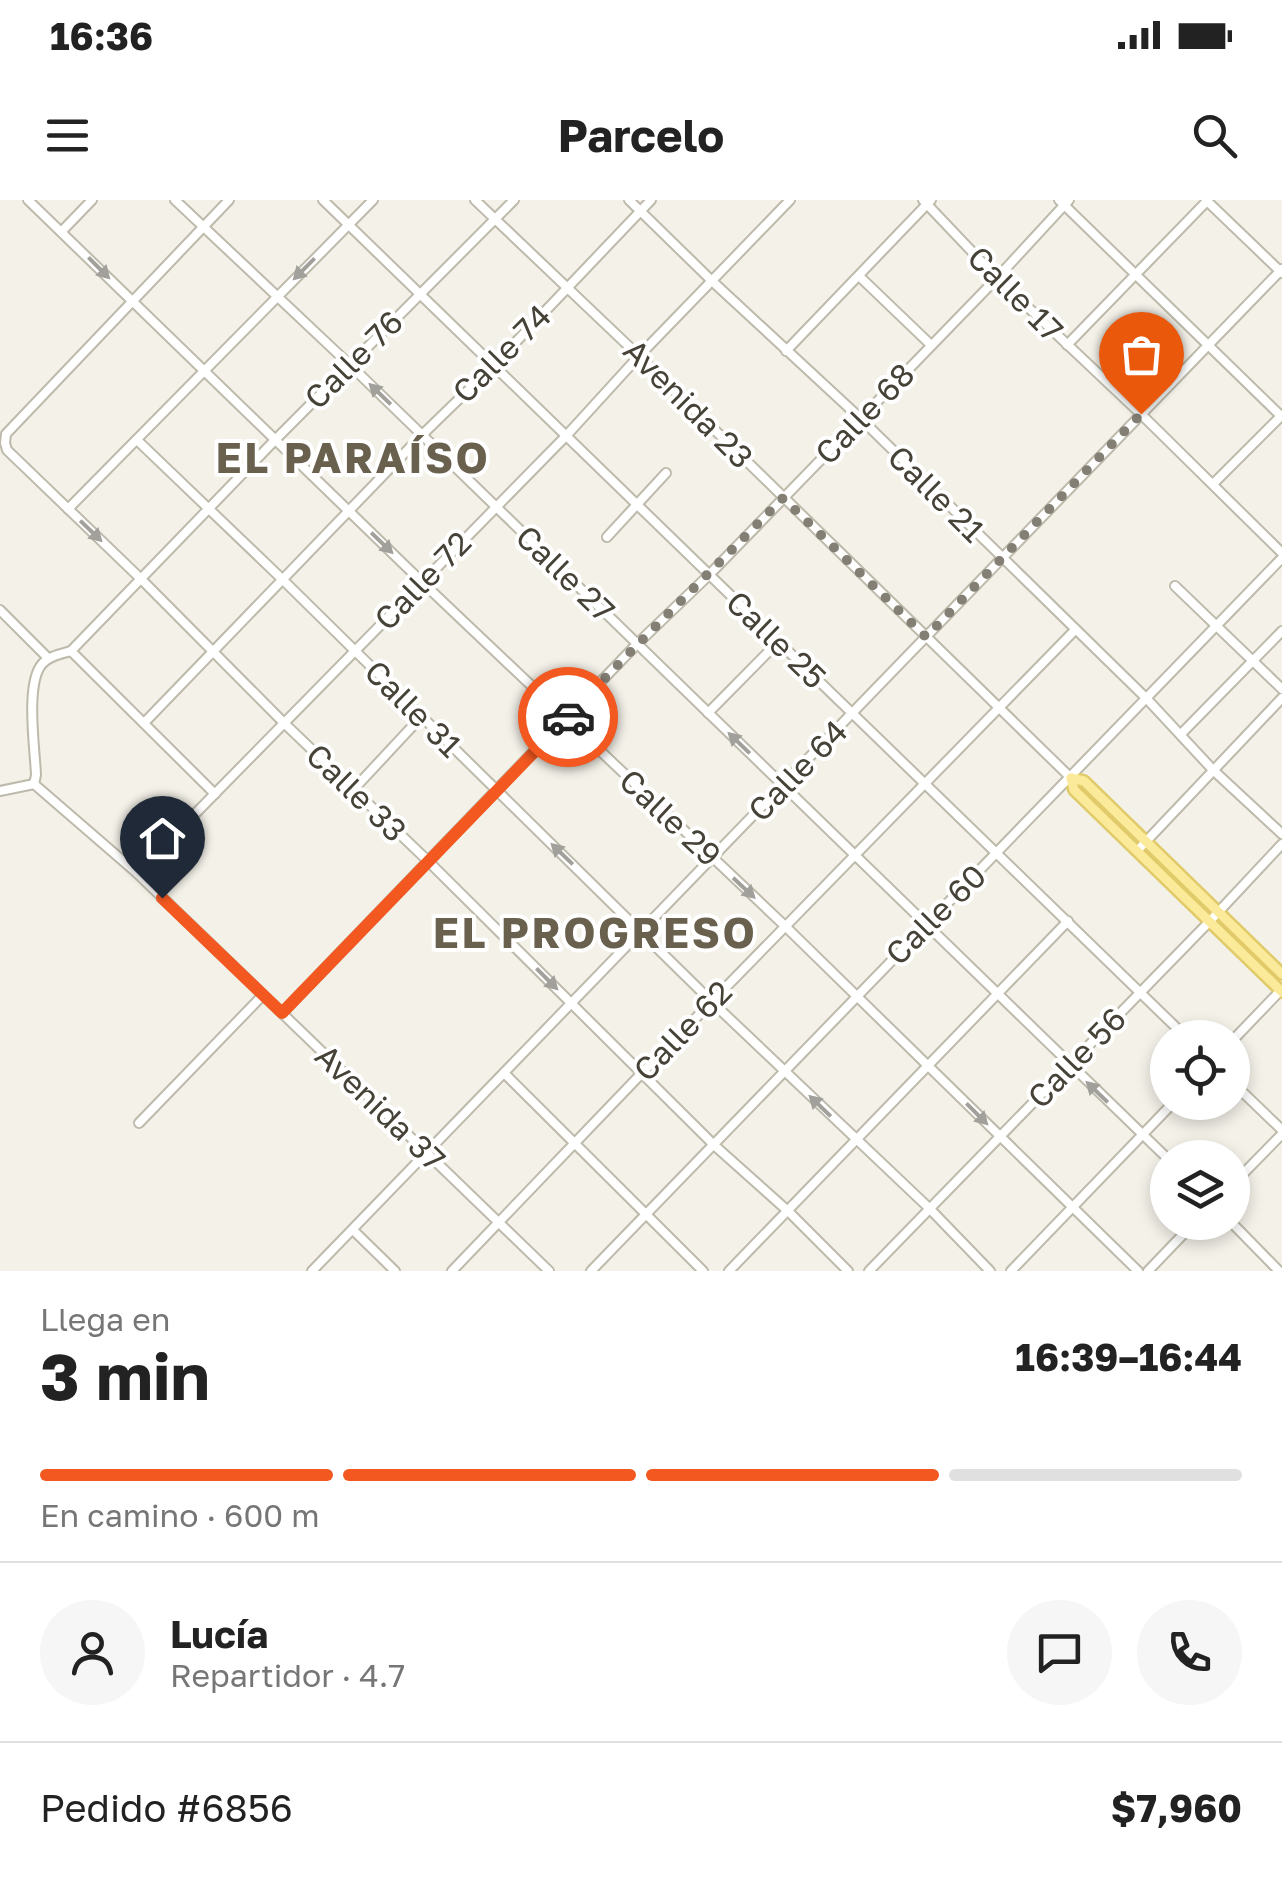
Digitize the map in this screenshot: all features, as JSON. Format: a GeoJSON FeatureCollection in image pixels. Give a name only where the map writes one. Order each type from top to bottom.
{"type":"FeatureCollection","features":[{"type":"Feature","properties":{"kind":"main road","name":"Avenida 23"},"geometry":{"type":"LineString","coordinates":[[1071,778],[1084,782],[1282,974]]}},
{"type":"Feature","properties":{"kind":"main road","name":"Avenida 23"},"geometry":{"type":"LineString","coordinates":[[1071,778],[1074,790],[1282,990]]}},
{"type":"Feature","properties":{"kind":"street","name":"Calle 29"},"geometry":{"type":"LineString","coordinates":[[28,200],[785,926],[1138,1271]]}},
{"type":"Feature","properties":{"kind":"street"},"geometry":{"type":"LineString","coordinates":[[62,231],[92,200]]}},
{"type":"Feature","properties":{"kind":"street","name":"Calle 27"},"geometry":{"type":"LineString","coordinates":[[175,200],[1150,1142]]}},
{"type":"Feature","properties":{"kind":"street"},"geometry":{"type":"LineString","coordinates":[[132,301],[229,200]]}},
{"type":"Feature","properties":{"kind":"street","name":"Calle 25"},"geometry":{"type":"LineString","coordinates":[[323,200],[1168,1020]]}},
{"type":"Feature","properties":{"kind":"street"},"geometry":{"type":"LineString","coordinates":[[68,508],[373,200]]}},
{"type":"Feature","properties":{"kind":"street","name":"Avenida 23"},"geometry":{"type":"LineString","coordinates":[[475,200],[1071,778]]}},
{"type":"Feature","properties":{"kind":"street","name":"Calle 76"},"geometry":{"type":"LineString","coordinates":[[70,651],[514,200]]}},
{"type":"Feature","properties":{"kind":"street","name":"Calle 21"},"geometry":{"type":"LineString","coordinates":[[629,200],[860,418],[1282,834]]}},
{"type":"Feature","properties":{"kind":"street","name":"Calle 74"},"geometry":{"type":"LineString","coordinates":[[144,722],[651,200]]}},
{"type":"Feature","properties":{"kind":"street"},"geometry":{"type":"LineString","coordinates":[[1066,344],[1207,200],[1281,271]]}},
{"type":"Feature","properties":{"kind":"street"},"geometry":{"type":"LineString","coordinates":[[786,352],[927,201]]}},
{"type":"Feature","properties":{"kind":"street","name":"Calle 17"},"geometry":{"type":"LineString","coordinates":[[927,201],[997,278],[1213,484],[1282,556]]}},
{"type":"Feature","properties":{"kind":"street","name":"Calle 72"},"geometry":{"type":"LineString","coordinates":[[136,873],[566,436],[784,202]]}},
{"type":"Feature","properties":{"kind":"street"},"geometry":{"type":"LineString","coordinates":[[1064,202],[1282,416],[1213,484]]}},
{"type":"Feature","properties":{"kind":"street","name":"Calle 68"},"geometry":{"type":"LineString","coordinates":[[282,1013],[997,278],[1064,202]]}},
{"type":"Feature","properties":{"kind":"street","name":"Calle 64"},"geometry":{"type":"LineString","coordinates":[[312,1271],[1281,271]]}},
{"type":"Feature","properties":{"kind":"street"},"geometry":{"type":"LineString","coordinates":[[859,276],[931,345]]}},
{"type":"Feature","properties":{"kind":"street","name":"Calle 33"},"geometry":{"type":"LineString","coordinates":[[132,301],[6,434],[8,450],[714,1145],[848,1271]]}},
{"type":"Feature","properties":{"kind":"street","name":"Calle 31"},"geometry":{"type":"LineString","coordinates":[[137,440],[990,1271]]}},
{"type":"Feature","properties":{"kind":"street"},"geometry":{"type":"LineString","coordinates":[[607,537],[666,473]]}},
{"type":"Feature","properties":{"kind":"street","name":"Calle 60"},"geometry":{"type":"LineString","coordinates":[[591,1271],[1282,556]]}},
{"type":"Feature","properties":{"kind":"street"},"geometry":{"type":"LineString","coordinates":[[1175,586],[1282,689]]}},
{"type":"Feature","properties":{"kind":"street"},"geometry":{"type":"LineString","coordinates":[[0,610],[48,658]]}},
{"type":"Feature","properties":{"kind":"street","name":"Calle 62"},"geometry":{"type":"LineString","coordinates":[[452,1271],[1074,630]]}},
{"type":"Feature","properties":{"kind":"street"},"geometry":{"type":"LineString","coordinates":[[1181,734],[1282,631]]}},
{"type":"Feature","properties":{"kind":"street"},"geometry":{"type":"LineString","coordinates":[[708,714],[778,642]]}},
{"type":"Feature","properties":{"kind":"street"},"geometry":{"type":"LineString","coordinates":[[0,791],[34,784],[36,674],[48,658],[70,651],[214,794]]}},
{"type":"Feature","properties":{"kind":"street"},"geometry":{"type":"LineString","coordinates":[[1137,851],[1282,698]]}},
{"type":"Feature","properties":{"kind":"street"},"geometry":{"type":"LineString","coordinates":[[352,790],[421,718]]}},
{"type":"Feature","properties":{"kind":"street","name":"Avenida 37"},"geometry":{"type":"LineString","coordinates":[[34,784],[136,873],[549,1271]]}},
{"type":"Feature","properties":{"kind":"street","name":"Calle 56"},"geometry":{"type":"LineString","coordinates":[[869,1271],[1282,844]]}},
{"type":"Feature","properties":{"kind":"street"},"geometry":{"type":"LineString","coordinates":[[729,1271],[1068,921]]}},
{"type":"Feature","properties":{"kind":"street"},"geometry":{"type":"LineString","coordinates":[[1250,1023],[1282,990]]}},
{"type":"Feature","properties":{"kind":"street"},"geometry":{"type":"LineString","coordinates":[[140,1123],[263,995]]}},
{"type":"Feature","properties":{"kind":"street"},"geometry":{"type":"LineString","coordinates":[[504,1073],[703,1271]]}},
{"type":"Feature","properties":{"kind":"street"},"geometry":{"type":"LineString","coordinates":[[1250,1100],[1282,1132],[1250,1166]]}},
{"type":"Feature","properties":{"kind":"street"},"geometry":{"type":"LineString","coordinates":[[1011,1271],[1157,1120]]}},
{"type":"Feature","properties":{"kind":"street"},"geometry":{"type":"LineString","coordinates":[[353,1230],[395,1271]]}},
{"type":"Feature","properties":{"kind":"street"},"geometry":{"type":"LineString","coordinates":[[1148,1271],[1178,1240]]}},
{"type":"Feature","properties":{"kind":"street"},"geometry":{"type":"LineString","coordinates":[[1249,1240],[1279,1271]]}},
{"type":"Feature","properties":{"kind":"way so far"},"geometry":{"type":"LineString","coordinates":[[568,717],[783,498],[926,637],[1141,414]]}},
{"type":"Feature","properties":{"kind":"district","name":"EL PARAÍSO"},"geometry":{"type":"Point","coordinates":[353,458]}},
{"type":"Feature","properties":{"kind":"district","name":"EL PROGRESO"},"geometry":{"type":"Point","coordinates":[595,933]}},
{"type":"Feature","properties":{"kind":"route"},"geometry":{"type":"LineString","coordinates":[[162,898],[282,1013],[568,717]]}}]}
